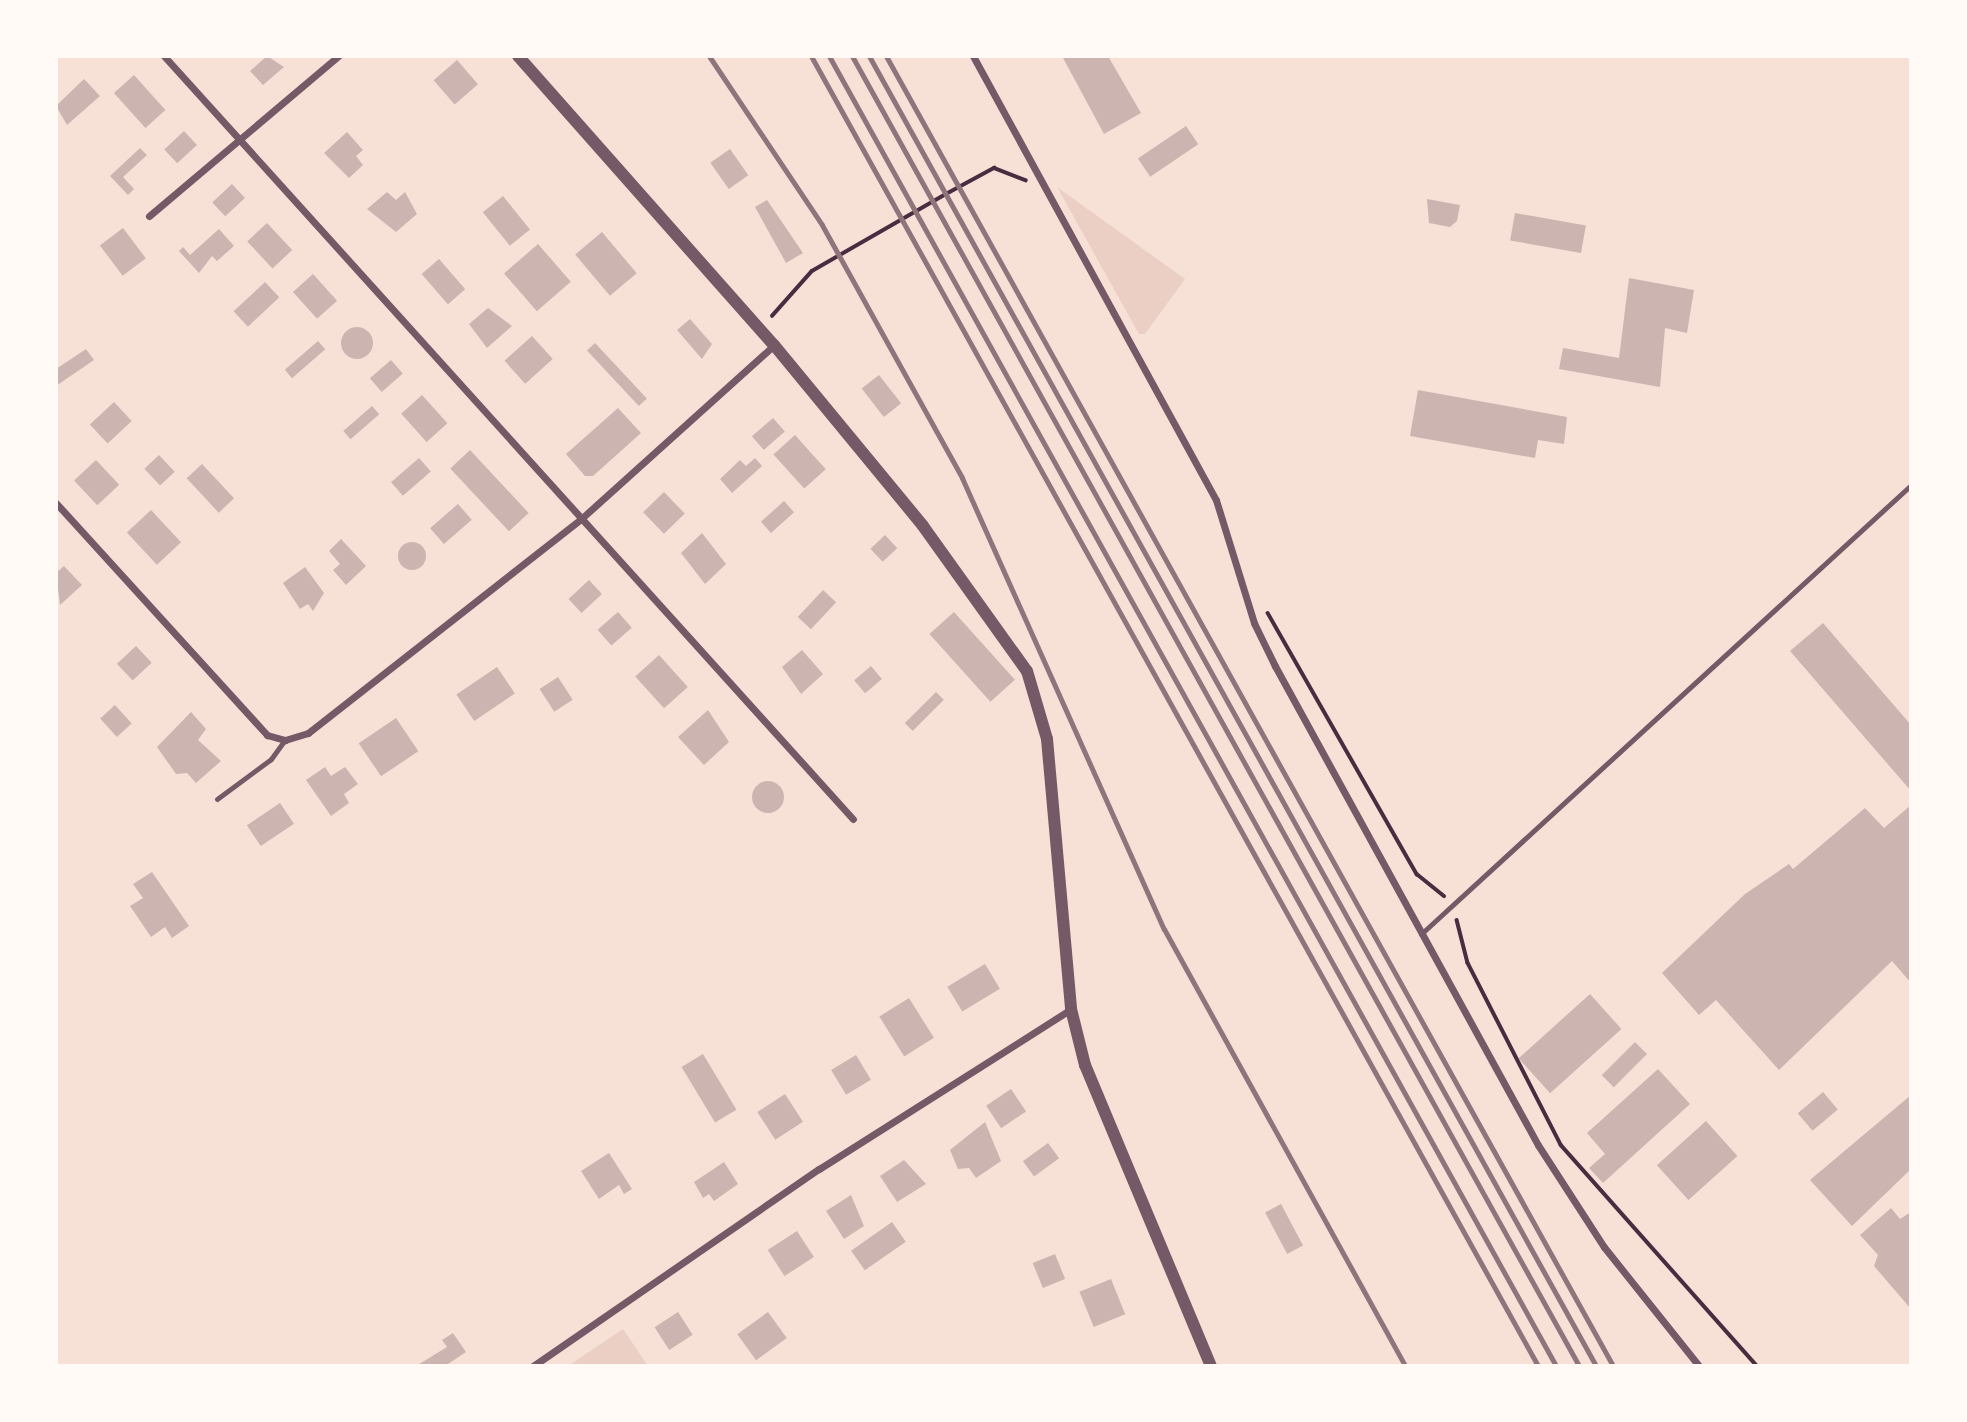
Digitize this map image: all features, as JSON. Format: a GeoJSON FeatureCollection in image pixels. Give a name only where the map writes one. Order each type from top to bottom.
{"type":"FeatureCollection","features":[{"type":"Feature","properties":{"kind":"street"},"geometry":{"type":"LineString","coordinates":[[164,56],[853,819]]}},
{"type":"Feature","properties":{"kind":"street"},"geometry":{"type":"LineString","coordinates":[[149,216],[338,56]]}},
{"type":"Feature","properties":{"kind":"street"},"geometry":{"type":"LineString","coordinates":[[519,56],[774,345],[923,526],[1037,694],[1047,738],[1071,1009],[1107,1127],[1211,1366]]}},
{"type":"Feature","properties":{"kind":"street"},"geometry":{"type":"LineString","coordinates":[[973,56],[1216,499],[1246,592],[1275,666],[1538,1145],[1604,1247],[1699,1366]]}},
{"type":"Feature","properties":{"kind":"street"},"geometry":{"type":"LineString","coordinates":[[56,503],[267,735],[285,740],[308,733],[582,518],[774,345]]}},
{"type":"Feature","properties":{"kind":"street"},"geometry":{"type":"LineString","coordinates":[[533,1366],[819,1169],[1071,1009]]}},
{"type":"Feature","properties":{"kind":"lane"},"geometry":{"type":"LineString","coordinates":[[1421,933],[1911,485]]}},
{"type":"Feature","properties":{"kind":"lane"},"geometry":{"type":"LineString","coordinates":[[217,799],[271,759],[285,740]]}},
{"type":"Feature","properties":{"kind":"path"},"geometry":{"type":"LineString","coordinates":[[758,327],[812,271],[994,168],[1042,181]]}},
{"type":"Feature","properties":{"kind":"path"},"geometry":{"type":"LineString","coordinates":[[1262,604],[1417,874],[1454,904],[1468,963],[1561,1145],[1756,1366]]}},
{"type":"Feature","properties":{"kind":"shaded area"},"geometry":{"type":"Polygon","coordinates":[[[1057,187],[1185,279],[1145,334],[1139,334],[1057,187]]]}},
{"type":"Feature","properties":{"kind":"shaded area"},"geometry":{"type":"Polygon","coordinates":[[[623,1329],[648,1366],[568,1366],[623,1329]]]}},
{"type":"Feature","properties":{"kind":"building"},"geometry":{"type":"Polygon","coordinates":[[[267,56],[284,67],[263,85],[250,71],[267,56]]]}},
{"type":"Feature","properties":{"kind":"building"},"geometry":{"type":"Polygon","coordinates":[[[1062,56],[1108,56],[1141,113],[1104,134],[1062,56]]]}},
{"type":"Feature","properties":{"kind":"building"},"geometry":{"type":"Polygon","coordinates":[[[457,60],[478,84],[455,104],[434,80],[457,60]]]}},
{"type":"Feature","properties":{"kind":"building"},"geometry":{"type":"Polygon","coordinates":[[[134,75],[165,110],[145,128],[114,93],[134,75]]]}},
{"type":"Feature","properties":{"kind":"building"},"geometry":{"type":"Polygon","coordinates":[[[84,79],[100,96],[67,125],[56,106],[84,79]]]}},
{"type":"Feature","properties":{"kind":"building"},"geometry":{"type":"Polygon","coordinates":[[[1186,126],[1198,144],[1150,177],[1138,158],[1186,126]]]}},
{"type":"Feature","properties":{"kind":"building"},"geometry":{"type":"Polygon","coordinates":[[[184,131],[197,145],[177,163],[164,149],[184,131]]]}},
{"type":"Feature","properties":{"kind":"building"},"geometry":{"type":"Polygon","coordinates":[[[347,132],[363,150],[356,156],[363,165],[349,178],[324,153],[347,132]]]}},
{"type":"Feature","properties":{"kind":"building"},"geometry":{"type":"Polygon","coordinates":[[[140,148],[147,155],[123,177],[134,189],[128,195],[110,176],[140,148]]]}},
{"type":"Feature","properties":{"kind":"building"},"geometry":{"type":"Polygon","coordinates":[[[730,149],[748,175],[729,189],[710,163],[730,149]]]}},
{"type":"Feature","properties":{"kind":"building"},"geometry":{"type":"Polygon","coordinates":[[[232,184],[245,198],[225,216],[212,202],[232,184]]]}},
{"type":"Feature","properties":{"kind":"building"},"geometry":{"type":"Polygon","coordinates":[[[387,192],[396,200],[405,192],[417,214],[396,232],[367,209],[387,192]]]}},
{"type":"Feature","properties":{"kind":"building"},"geometry":{"type":"Polygon","coordinates":[[[503,196],[530,229],[510,246],[483,212],[503,196]]]}},
{"type":"Feature","properties":{"kind":"building"},"geometry":{"type":"Polygon","coordinates":[[[1427,199],[1460,205],[1457,221],[1450,227],[1429,223],[1427,199]]]}},
{"type":"Feature","properties":{"kind":"building"},"geometry":{"type":"Polygon","coordinates":[[[767,200],[803,253],[786,263],[755,207],[767,200]]]}},
{"type":"Feature","properties":{"kind":"building"},"geometry":{"type":"Polygon","coordinates":[[[1515,213],[1586,226],[1581,253],[1510,241],[1515,213]]]}},
{"type":"Feature","properties":{"kind":"building"},"geometry":{"type":"Polygon","coordinates":[[[267,223],[292,250],[272,268],[247,241],[267,223]]]}},
{"type":"Feature","properties":{"kind":"building"},"geometry":{"type":"Polygon","coordinates":[[[123,228],[146,258],[123,276],[100,245],[123,228]]]}},
{"type":"Feature","properties":{"kind":"building"},"geometry":{"type":"Polygon","coordinates":[[[219,229],[234,246],[217,261],[212,256],[199,273],[179,251],[183,247],[190,255],[219,229]]]}},
{"type":"Feature","properties":{"kind":"building"},"geometry":{"type":"Polygon","coordinates":[[[602,232],[637,273],[610,296],[575,254],[602,232]]]}},
{"type":"Feature","properties":{"kind":"building"},"geometry":{"type":"Polygon","coordinates":[[[538,244],[571,282],[537,311],[504,274],[538,244]]]}},
{"type":"Feature","properties":{"kind":"building"},"geometry":{"type":"Polygon","coordinates":[[[439,259],[465,289],[448,304],[422,274],[439,259]]]}},
{"type":"Feature","properties":{"kind":"building"},"geometry":{"type":"Polygon","coordinates":[[[313,274],[337,301],[317,319],[293,292],[313,274]]]}},
{"type":"Feature","properties":{"kind":"building"},"geometry":{"type":"Polygon","coordinates":[[[1629,278],[1694,290],[1687,333],[1665,328],[1660,387],[1559,369],[1563,348],[1619,358],[1629,278]]]}},
{"type":"Feature","properties":{"kind":"building"},"geometry":{"type":"Polygon","coordinates":[[[265,282],[279,297],[248,327],[234,311],[265,282]]]}},
{"type":"Feature","properties":{"kind":"building"},"geometry":{"type":"Polygon","coordinates":[[[488,308],[512,326],[487,348],[469,324],[488,308]]]}},
{"type":"Feature","properties":{"kind":"building"},"geometry":{"type":"Polygon","coordinates":[[[690,319],[712,344],[702,359],[677,330],[690,319]]]}},
{"type":"Feature","properties":{"kind":"building"},"geometry":{"type":"Polygon","coordinates":[[[357,327],[368,332],[373,343],[368,354],[357,359],[346,354],[341,343],[346,332],[357,327]]]}},
{"type":"Feature","properties":{"kind":"building"},"geometry":{"type":"Polygon","coordinates":[[[532,336],[553,359],[525,384],[505,361],[532,336]]]}},
{"type":"Feature","properties":{"kind":"building"},"geometry":{"type":"Polygon","coordinates":[[[318,341],[325,349],[292,378],[285,370],[318,341]]]}},
{"type":"Feature","properties":{"kind":"building"},"geometry":{"type":"Polygon","coordinates":[[[595,343],[647,399],[639,406],[587,351],[595,343]]]}},
{"type":"Feature","properties":{"kind":"building"},"geometry":{"type":"Polygon","coordinates":[[[86,349],[94,360],[56,386],[56,369],[86,349]]]}},
{"type":"Feature","properties":{"kind":"building"},"geometry":{"type":"Polygon","coordinates":[[[391,360],[403,374],[382,392],[370,378],[391,360]]]}},
{"type":"Feature","properties":{"kind":"building"},"geometry":{"type":"Polygon","coordinates":[[[879,375],[901,403],[884,417],[862,389],[879,375]]]}},
{"type":"Feature","properties":{"kind":"building"},"geometry":{"type":"Polygon","coordinates":[[[1418,390],[1567,417],[1564,444],[1538,440],[1535,458],[1410,436],[1418,390]]]}},
{"type":"Feature","properties":{"kind":"building"},"geometry":{"type":"Polygon","coordinates":[[[422,395],[447,423],[427,442],[401,414],[422,395]]]}},
{"type":"Feature","properties":{"kind":"building"},"geometry":{"type":"Polygon","coordinates":[[[114,402],[132,421],[108,444],[90,425],[114,402]]]}},
{"type":"Feature","properties":{"kind":"building"},"geometry":{"type":"Polygon","coordinates":[[[372,406],[379,414],[351,439],[343,431],[372,406]]]}},
{"type":"Feature","properties":{"kind":"building"},"geometry":{"type":"Polygon","coordinates":[[[618,408],[641,433],[593,476],[585,476],[566,454],[618,408]]]}},
{"type":"Feature","properties":{"kind":"building"},"geometry":{"type":"Polygon","coordinates":[[[773,418],[785,432],[764,450],[752,436],[773,418]]]}},
{"type":"Feature","properties":{"kind":"building"},"geometry":{"type":"Polygon","coordinates":[[[795,435],[826,469],[804,489],[773,454],[795,435]]]}},
{"type":"Feature","properties":{"kind":"building"},"geometry":{"type":"Polygon","coordinates":[[[470,450],[529,513],[509,531],[450,468],[470,450]]]}},
{"type":"Feature","properties":{"kind":"building"},"geometry":{"type":"Polygon","coordinates":[[[159,455],[175,472],[160,485],[144,469],[159,455]]]}},
{"type":"Feature","properties":{"kind":"building"},"geometry":{"type":"Polygon","coordinates":[[[419,458],[431,472],[403,496],[391,482],[419,458]]]}},
{"type":"Feature","properties":{"kind":"building"},"geometry":{"type":"Polygon","coordinates":[[[755,458],[762,466],[732,493],[720,479],[740,460],[746,466],[755,458]]]}},
{"type":"Feature","properties":{"kind":"building"},"geometry":{"type":"Polygon","coordinates":[[[96,460],[119,485],[97,505],[74,480],[96,460]]]}},
{"type":"Feature","properties":{"kind":"building"},"geometry":{"type":"Polygon","coordinates":[[[202,464],[234,498],[219,513],[187,478],[202,464]]]}},
{"type":"Feature","properties":{"kind":"building"},"geometry":{"type":"Polygon","coordinates":[[[664,492],[685,514],[664,534],[643,512],[664,492]]]}},
{"type":"Feature","properties":{"kind":"building"},"geometry":{"type":"Polygon","coordinates":[[[784,501],[794,512],[771,533],[761,522],[784,501]]]}},
{"type":"Feature","properties":{"kind":"building"},"geometry":{"type":"Polygon","coordinates":[[[458,504],[472,520],[444,544],[430,528],[458,504]]]}},
{"type":"Feature","properties":{"kind":"building"},"geometry":{"type":"Polygon","coordinates":[[[151,510],[181,542],[157,565],[127,533],[151,510]]]}},
{"type":"Feature","properties":{"kind":"building"},"geometry":{"type":"Polygon","coordinates":[[[702,533],[726,564],[705,584],[681,553],[702,533]]]}},
{"type":"Feature","properties":{"kind":"building"},"geometry":{"type":"Polygon","coordinates":[[[885,535],[897,548],[883,562],[870,549],[885,535]]]}},
{"type":"Feature","properties":{"kind":"building"},"geometry":{"type":"Polygon","coordinates":[[[341,539],[366,566],[346,585],[333,570],[340,564],[329,551],[341,539]]]}},
{"type":"Feature","properties":{"kind":"building"},"geometry":{"type":"Polygon","coordinates":[[[412,542],[422,546],[426,556],[422,566],[412,570],[402,566],[398,556],[402,546],[412,542]]]}},
{"type":"Feature","properties":{"kind":"building"},"geometry":{"type":"Polygon","coordinates":[[[64,566],[82,585],[60,605],[56,573],[64,566]]]}},
{"type":"Feature","properties":{"kind":"building"},"geometry":{"type":"Polygon","coordinates":[[[305,567],[324,593],[313,611],[308,604],[300,609],[283,583],[305,567]]]}},
{"type":"Feature","properties":{"kind":"building"},"geometry":{"type":"Polygon","coordinates":[[[589,580],[602,594],[581,613],[569,599],[589,580]]]}},
{"type":"Feature","properties":{"kind":"building"},"geometry":{"type":"Polygon","coordinates":[[[823,590],[836,602],[811,629],[798,617],[823,590]]]}},
{"type":"Feature","properties":{"kind":"building"},"geometry":{"type":"Polygon","coordinates":[[[618,612],[632,628],[611,646],[598,630],[618,612]]]}},
{"type":"Feature","properties":{"kind":"building"},"geometry":{"type":"Polygon","coordinates":[[[954,612],[1015,680],[990,702],[929,634],[954,612]]]}},
{"type":"Feature","properties":{"kind":"building"},"geometry":{"type":"Polygon","coordinates":[[[1823,623],[1911,725],[1911,791],[1790,651],[1823,623]]]}},
{"type":"Feature","properties":{"kind":"building"},"geometry":{"type":"Polygon","coordinates":[[[136,646],[152,663],[133,681],[117,664],[136,646]]]}},
{"type":"Feature","properties":{"kind":"building"},"geometry":{"type":"Polygon","coordinates":[[[802,650],[823,674],[801,694],[782,667],[802,650]]]}},
{"type":"Feature","properties":{"kind":"building"},"geometry":{"type":"Polygon","coordinates":[[[659,655],[688,687],[664,708],[635,676],[659,655]]]}},
{"type":"Feature","properties":{"kind":"building"},"geometry":{"type":"Polygon","coordinates":[[[871,666],[882,679],[865,693],[854,680],[871,666]]]}},
{"type":"Feature","properties":{"kind":"building"},"geometry":{"type":"Polygon","coordinates":[[[497,667],[515,694],[474,721],[456,694],[497,667]]]}},
{"type":"Feature","properties":{"kind":"building"},"geometry":{"type":"Polygon","coordinates":[[[558,677],[573,700],[554,712],[540,689],[558,677]]]}},
{"type":"Feature","properties":{"kind":"building"},"geometry":{"type":"Polygon","coordinates":[[[936,692],[944,700],[913,731],[905,723],[936,692]]]}},
{"type":"Feature","properties":{"kind":"building"},"geometry":{"type":"Polygon","coordinates":[[[115,705],[132,724],[117,737],[100,718],[115,705]]]}},
{"type":"Feature","properties":{"kind":"building"},"geometry":{"type":"Polygon","coordinates":[[[708,710],[729,742],[704,765],[678,737],[708,710]]]}},
{"type":"Feature","properties":{"kind":"building"},"geometry":{"type":"Polygon","coordinates":[[[191,712],[206,729],[198,740],[221,761],[196,783],[187,773],[176,774],[157,747],[191,712]]]}},
{"type":"Feature","properties":{"kind":"building"},"geometry":{"type":"Polygon","coordinates":[[[396,718],[418,751],[381,776],[359,743],[396,718]]]}},
{"type":"Feature","properties":{"kind":"building"},"geometry":{"type":"Polygon","coordinates":[[[325,767],[331,776],[345,767],[358,784],[344,794],[349,803],[331,816],[306,780],[325,767]]]}},
{"type":"Feature","properties":{"kind":"building"},"geometry":{"type":"Polygon","coordinates":[[[768,781],[779,786],[784,797],[779,808],[768,813],[757,808],[752,797],[757,786],[768,781]]]}},
{"type":"Feature","properties":{"kind":"building"},"geometry":{"type":"Polygon","coordinates":[[[280,803],[294,824],[261,846],[247,825],[280,803]]]}},
{"type":"Feature","properties":{"kind":"building"},"geometry":{"type":"Polygon","coordinates":[[[1911,805],[1911,983],[1892,961],[1779,1070],[1716,1000],[1699,1015],[1662,973],[1745,894],[1789,864],[1793,869],[1865,808],[1884,828],[1911,805]]]}},
{"type":"Feature","properties":{"kind":"building"},"geometry":{"type":"Polygon","coordinates":[[[152,872],[189,926],[172,938],[165,927],[151,937],[130,906],[143,898],[133,884],[152,872]]]}},
{"type":"Feature","properties":{"kind":"building"},"geometry":{"type":"Polygon","coordinates":[[[985,964],[1000,989],[962,1012],[947,987],[985,964]]]}},
{"type":"Feature","properties":{"kind":"building"},"geometry":{"type":"Polygon","coordinates":[[[1590,994],[1621,1029],[1550,1093],[1519,1058],[1590,994]]]}},
{"type":"Feature","properties":{"kind":"building"},"geometry":{"type":"Polygon","coordinates":[[[909,998],[934,1038],[904,1056],[879,1017],[909,998]]]}},
{"type":"Feature","properties":{"kind":"building"},"geometry":{"type":"Polygon","coordinates":[[[1635,1042],[1647,1054],[1614,1087],[1602,1075],[1635,1042]]]}},
{"type":"Feature","properties":{"kind":"building"},"geometry":{"type":"Polygon","coordinates":[[[703,1054],[736,1110],[715,1123],[682,1067],[703,1054]]]}},
{"type":"Feature","properties":{"kind":"building"},"geometry":{"type":"Polygon","coordinates":[[[856,1055],[871,1080],[846,1095],[831,1070],[856,1055]]]}},
{"type":"Feature","properties":{"kind":"building"},"geometry":{"type":"Polygon","coordinates":[[[1658,1069],[1690,1104],[1603,1183],[1589,1168],[1605,1154],[1587,1133],[1658,1069]]]}},
{"type":"Feature","properties":{"kind":"building"},"geometry":{"type":"Polygon","coordinates":[[[1011,1089],[1026,1111],[1001,1128],[986,1106],[1011,1089]]]}},
{"type":"Feature","properties":{"kind":"building"},"geometry":{"type":"Polygon","coordinates":[[[1823,1092],[1838,1110],[1813,1131],[1798,1113],[1823,1092]]]}},
{"type":"Feature","properties":{"kind":"building"},"geometry":{"type":"Polygon","coordinates":[[[785,1094],[803,1122],[775,1140],[757,1112],[785,1094]]]}},
{"type":"Feature","properties":{"kind":"building"},"geometry":{"type":"Polygon","coordinates":[[[1911,1095],[1911,1169],[1852,1226],[1810,1180],[1911,1095]]]}},
{"type":"Feature","properties":{"kind":"building"},"geometry":{"type":"Polygon","coordinates":[[[1706,1121],[1737,1156],[1688,1200],[1657,1165],[1706,1121]]]}},
{"type":"Feature","properties":{"kind":"building"},"geometry":{"type":"Polygon","coordinates":[[[985,1122],[1001,1161],[976,1178],[969,1168],[958,1169],[950,1150],[985,1122]]]}},
{"type":"Feature","properties":{"kind":"building"},"geometry":{"type":"Polygon","coordinates":[[[1048,1143],[1059,1158],[1034,1177],[1023,1161],[1048,1143]]]}},
{"type":"Feature","properties":{"kind":"building"},"geometry":{"type":"Polygon","coordinates":[[[609,1153],[632,1189],[624,1194],[619,1185],[599,1199],[581,1171],[609,1153]]]}},
{"type":"Feature","properties":{"kind":"building"},"geometry":{"type":"Polygon","coordinates":[[[904,1160],[926,1184],[897,1202],[880,1176],[904,1160]]]}},
{"type":"Feature","properties":{"kind":"building"},"geometry":{"type":"Polygon","coordinates":[[[724,1162],[738,1184],[714,1201],[709,1194],[703,1198],[694,1182],[724,1162]]]}},
{"type":"Feature","properties":{"kind":"building"},"geometry":{"type":"Polygon","coordinates":[[[851,1195],[864,1226],[844,1239],[826,1211],[851,1195]]]}},
{"type":"Feature","properties":{"kind":"building"},"geometry":{"type":"Polygon","coordinates":[[[1281,1204],[1303,1245],[1287,1254],[1265,1212],[1281,1204]]]}},
{"type":"Feature","properties":{"kind":"building"},"geometry":{"type":"Polygon","coordinates":[[[1891,1208],[1900,1219],[1911,1212],[1911,1309],[1874,1266],[1878,1255],[1860,1235],[1891,1208]]]}},
{"type":"Feature","properties":{"kind":"building"},"geometry":{"type":"Polygon","coordinates":[[[892,1222],[906,1242],[865,1270],[851,1251],[892,1222]]]}},
{"type":"Feature","properties":{"kind":"building"},"geometry":{"type":"Polygon","coordinates":[[[797,1231],[814,1257],[785,1276],[768,1250],[797,1231]]]}},
{"type":"Feature","properties":{"kind":"building"},"geometry":{"type":"Polygon","coordinates":[[[1055,1254],[1065,1279],[1043,1288],[1033,1263],[1055,1254]]]}},
{"type":"Feature","properties":{"kind":"building"},"geometry":{"type":"Polygon","coordinates":[[[1111,1279],[1125,1314],[1094,1327],[1079,1292],[1111,1279]]]}},
{"type":"Feature","properties":{"kind":"building"},"geometry":{"type":"Polygon","coordinates":[[[678,1312],[693,1335],[669,1350],[655,1327],[678,1312]]]}},
{"type":"Feature","properties":{"kind":"building"},"geometry":{"type":"Polygon","coordinates":[[[768,1312],[787,1338],[756,1360],[737,1334],[768,1312]]]}},
{"type":"Feature","properties":{"kind":"building"},"geometry":{"type":"Polygon","coordinates":[[[453,1333],[466,1352],[445,1366],[416,1366],[447,1347],[442,1340],[453,1333]]]}},
{"type":"Feature","properties":{"kind":"railway"},"geometry":{"type":"LineString","coordinates":[[709,56],[822,225],[962,478],[1164,929],[1405,1366]]}},
{"type":"Feature","properties":{"kind":"railway"},"geometry":{"type":"LineString","coordinates":[[811,56],[1538,1366]]}},
{"type":"Feature","properties":{"kind":"railway"},"geometry":{"type":"LineString","coordinates":[[829,56],[1556,1366]]}},
{"type":"Feature","properties":{"kind":"railway"},"geometry":{"type":"LineString","coordinates":[[852,56],[1579,1366]]}},
{"type":"Feature","properties":{"kind":"railway"},"geometry":{"type":"LineString","coordinates":[[869,56],[1596,1366]]}},
{"type":"Feature","properties":{"kind":"railway"},"geometry":{"type":"LineString","coordinates":[[886,56],[1613,1366]]}}]}
